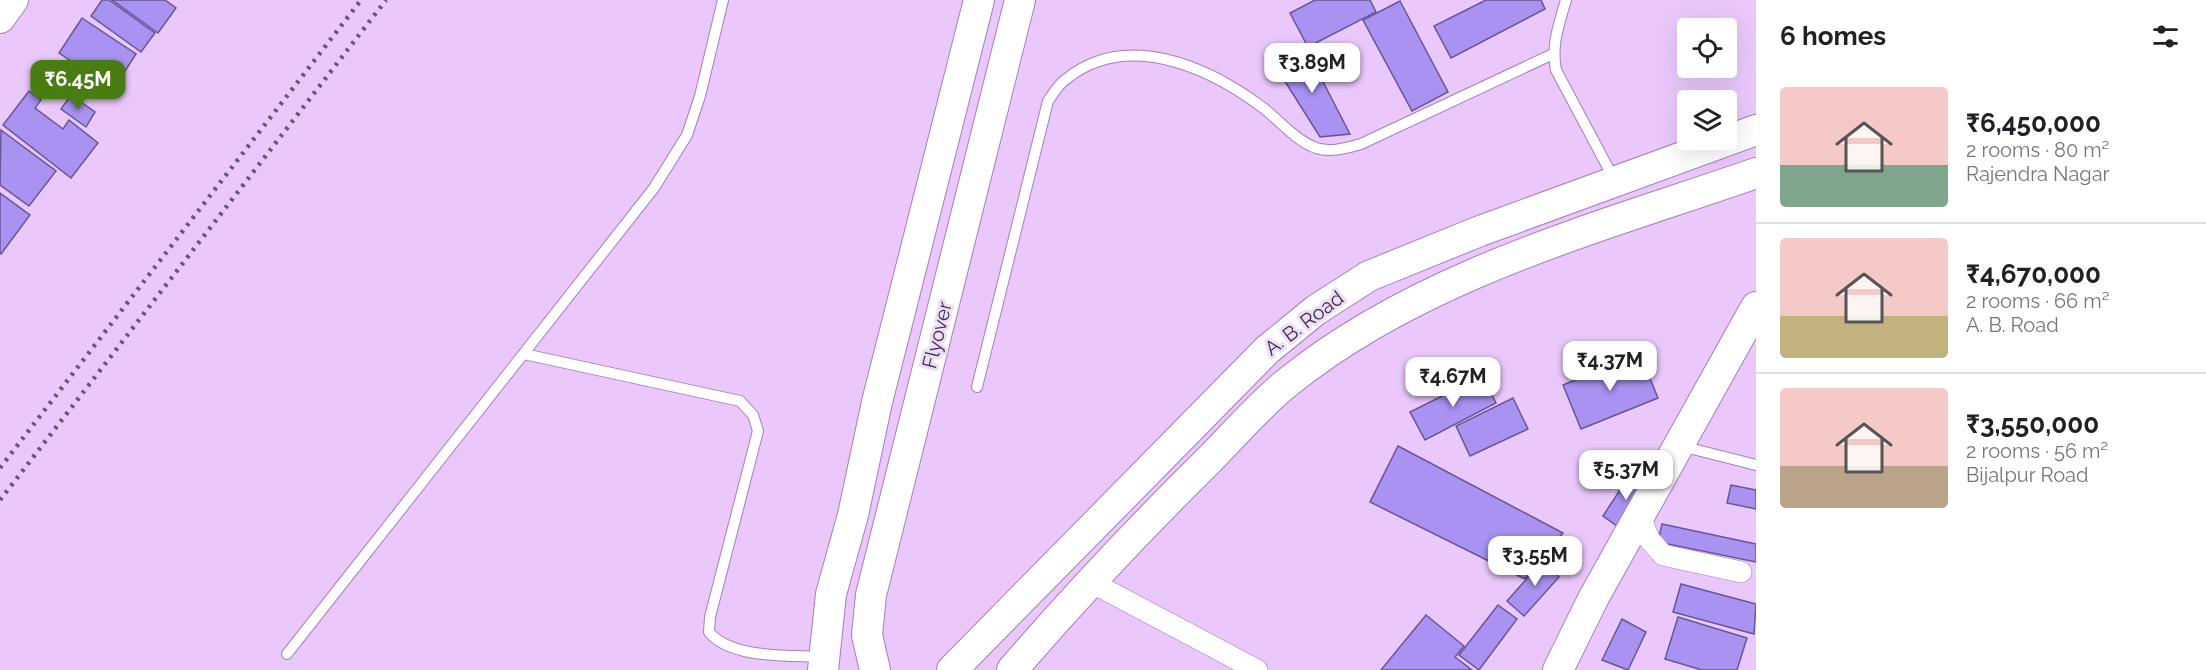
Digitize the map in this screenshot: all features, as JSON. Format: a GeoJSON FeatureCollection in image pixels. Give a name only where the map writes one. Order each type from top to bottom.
{"type":"FeatureCollection","features":[{"type":"Feature","properties":{"kind":"main road"},"geometry":{"type":"LineString","coordinates":[[0,18],[13,0]]}},
{"type":"Feature","properties":{"kind":"main road"},"geometry":{"type":"LineString","coordinates":[[822,664],[831,594],[856,505],[877,402],[979,0]]}},
{"type":"Feature","properties":{"kind":"main road","name":"Flyover"},"geometry":{"type":"LineString","coordinates":[[875,670],[867,635],[872,595],[1020,0]]}},
{"type":"Feature","properties":{"kind":"main road","name":"A. B. Road"},"geometry":{"type":"LineString","coordinates":[[952,670],[1267,350],[1316,310],[1369,276],[1480,231],[1756,130]]}},
{"type":"Feature","properties":{"kind":"main road","name":"A. B. Road"},"geometry":{"type":"LineString","coordinates":[[1012,670],[1089,581],[1288,382],[1356,335],[1451,283],[1571,237],[1756,173]]}},
{"type":"Feature","properties":{"kind":"main road"},"geometry":{"type":"LineString","coordinates":[[1558,670],[1594,597],[1756,307]]}},
{"type":"Feature","properties":{"kind":"street"},"geometry":{"type":"LineString","coordinates":[[1640,516],[1649,539],[1663,555],[1741,572]]}},
{"type":"Feature","properties":{"kind":"street"},"geometry":{"type":"LineString","coordinates":[[1089,581],[1257,670]]}},
{"type":"Feature","properties":{"kind":"lane"},"geometry":{"type":"LineString","coordinates":[[288,654],[654,188],[687,135],[700,96],[723,0]]}},
{"type":"Feature","properties":{"kind":"lane"},"geometry":{"type":"LineString","coordinates":[[1566,0],[1553,54],[1556,70],[1615,182]]}},
{"type":"Feature","properties":{"kind":"lane"},"geometry":{"type":"LineString","coordinates":[[977,387],[1048,101],[1064,80],[1082,69],[1119,56],[1154,56],[1188,65],[1219,80],[1261,107],[1304,142],[1319,149],[1338,150],[1361,144],[1553,54]]}},
{"type":"Feature","properties":{"kind":"lane"},"geometry":{"type":"LineString","coordinates":[[524,354],[740,401],[753,415],[758,431],[710,617],[709,632],[716,641],[732,650],[822,664]]}},
{"type":"Feature","properties":{"kind":"lane"},"geometry":{"type":"LineString","coordinates":[[1680,446],[1756,465]]}},
{"type":"Feature","properties":{"kind":"building"},"geometry":{"type":"Polygon","coordinates":[[[102,0],[109,0],[155,33],[141,52],[91,16],[102,0]]]}},
{"type":"Feature","properties":{"kind":"building"},"geometry":{"type":"Polygon","coordinates":[[[112,0],[165,0],[176,8],[158,33],[112,0]]]}},
{"type":"Feature","properties":{"kind":"building"},"geometry":{"type":"Polygon","coordinates":[[[1315,0],[1370,0],[1376,12],[1308,47],[1290,13],[1315,0]]]}},
{"type":"Feature","properties":{"kind":"building"},"geometry":{"type":"Polygon","coordinates":[[[1486,0],[1541,0],[1545,9],[1451,58],[1434,26],[1486,0]]]}},
{"type":"Feature","properties":{"kind":"building"},"geometry":{"type":"Polygon","coordinates":[[[1400,1],[1448,92],[1412,111],[1363,20],[1400,1]]]}},
{"type":"Feature","properties":{"kind":"building"},"geometry":{"type":"Polygon","coordinates":[[[82,18],[136,54],[111,93],[99,85],[101,81],[59,53],[82,18]]]}},
{"type":"Feature","properties":{"kind":"building"},"geometry":{"type":"Polygon","coordinates":[[[1305,47],[1350,134],[1320,137],[1274,64],[1305,47]]]}},
{"type":"Feature","properties":{"kind":"building"},"geometry":{"type":"Polygon","coordinates":[[[29,91],[41,100],[35,108],[63,129],[69,120],[98,143],[71,178],[3,125],[29,91]]]}},
{"type":"Feature","properties":{"kind":"building"},"geometry":{"type":"Polygon","coordinates":[[[71,95],[95,112],[86,127],[61,109],[71,95]]]}},
{"type":"Feature","properties":{"kind":"building"},"geometry":{"type":"Polygon","coordinates":[[[1,130],[56,171],[29,206],[0,185],[1,130]]]}},
{"type":"Feature","properties":{"kind":"building"},"geometry":{"type":"Polygon","coordinates":[[[0,193],[30,215],[1,254],[0,253],[0,193]]]}},
{"type":"Feature","properties":{"kind":"building"},"geometry":{"type":"Polygon","coordinates":[[[1640,354],[1658,398],[1581,429],[1563,385],[1640,354]]]}},
{"type":"Feature","properties":{"kind":"building"},"geometry":{"type":"Polygon","coordinates":[[[1482,376],[1496,403],[1425,440],[1410,412],[1482,376]]]}},
{"type":"Feature","properties":{"kind":"building"},"geometry":{"type":"Polygon","coordinates":[[[1513,398],[1528,429],[1470,456],[1456,426],[1513,398]]]}},
{"type":"Feature","properties":{"kind":"building"},"geometry":{"type":"Polygon","coordinates":[[[1398,446],[1563,533],[1525,579],[1370,502],[1398,446]]]}},
{"type":"Feature","properties":{"kind":"building"},"geometry":{"type":"Polygon","coordinates":[[[1631,473],[1650,485],[1621,529],[1603,516],[1631,473]]]}},
{"type":"Feature","properties":{"kind":"building"},"geometry":{"type":"Polygon","coordinates":[[[1731,485],[1756,490],[1756,509],[1727,503],[1731,485]]]}},
{"type":"Feature","properties":{"kind":"building"},"geometry":{"type":"Polygon","coordinates":[[[1662,524],[1756,544],[1756,562],[1658,542],[1662,524]]]}},
{"type":"Feature","properties":{"kind":"building"},"geometry":{"type":"Polygon","coordinates":[[[1547,556],[1559,566],[1554,571],[1559,577],[1524,616],[1507,601],[1547,556]]]}},
{"type":"Feature","properties":{"kind":"building"},"geometry":{"type":"Polygon","coordinates":[[[1681,584],[1756,604],[1754,634],[1673,612],[1681,584]]]}},
{"type":"Feature","properties":{"kind":"building"},"geometry":{"type":"Polygon","coordinates":[[[1498,605],[1517,619],[1479,670],[1459,655],[1498,605]]]}},
{"type":"Feature","properties":{"kind":"building"},"geometry":{"type":"Polygon","coordinates":[[[1426,615],[1464,646],[1455,657],[1472,670],[1381,670],[1426,615]]]}},
{"type":"Feature","properties":{"kind":"building"},"geometry":{"type":"Polygon","coordinates":[[[1678,617],[1747,638],[1737,670],[1702,670],[1665,659],[1678,617]]]}},
{"type":"Feature","properties":{"kind":"building"},"geometry":{"type":"Polygon","coordinates":[[[1622,619],[1646,632],[1628,670],[1602,660],[1622,619]]]}},
{"type":"Feature","properties":{"kind":"railway"},"geometry":{"type":"LineString","coordinates":[[0,468],[361,0]]}},
{"type":"Feature","properties":{"kind":"railway"},"geometry":{"type":"LineString","coordinates":[[0,500],[386,0]]}}]}
